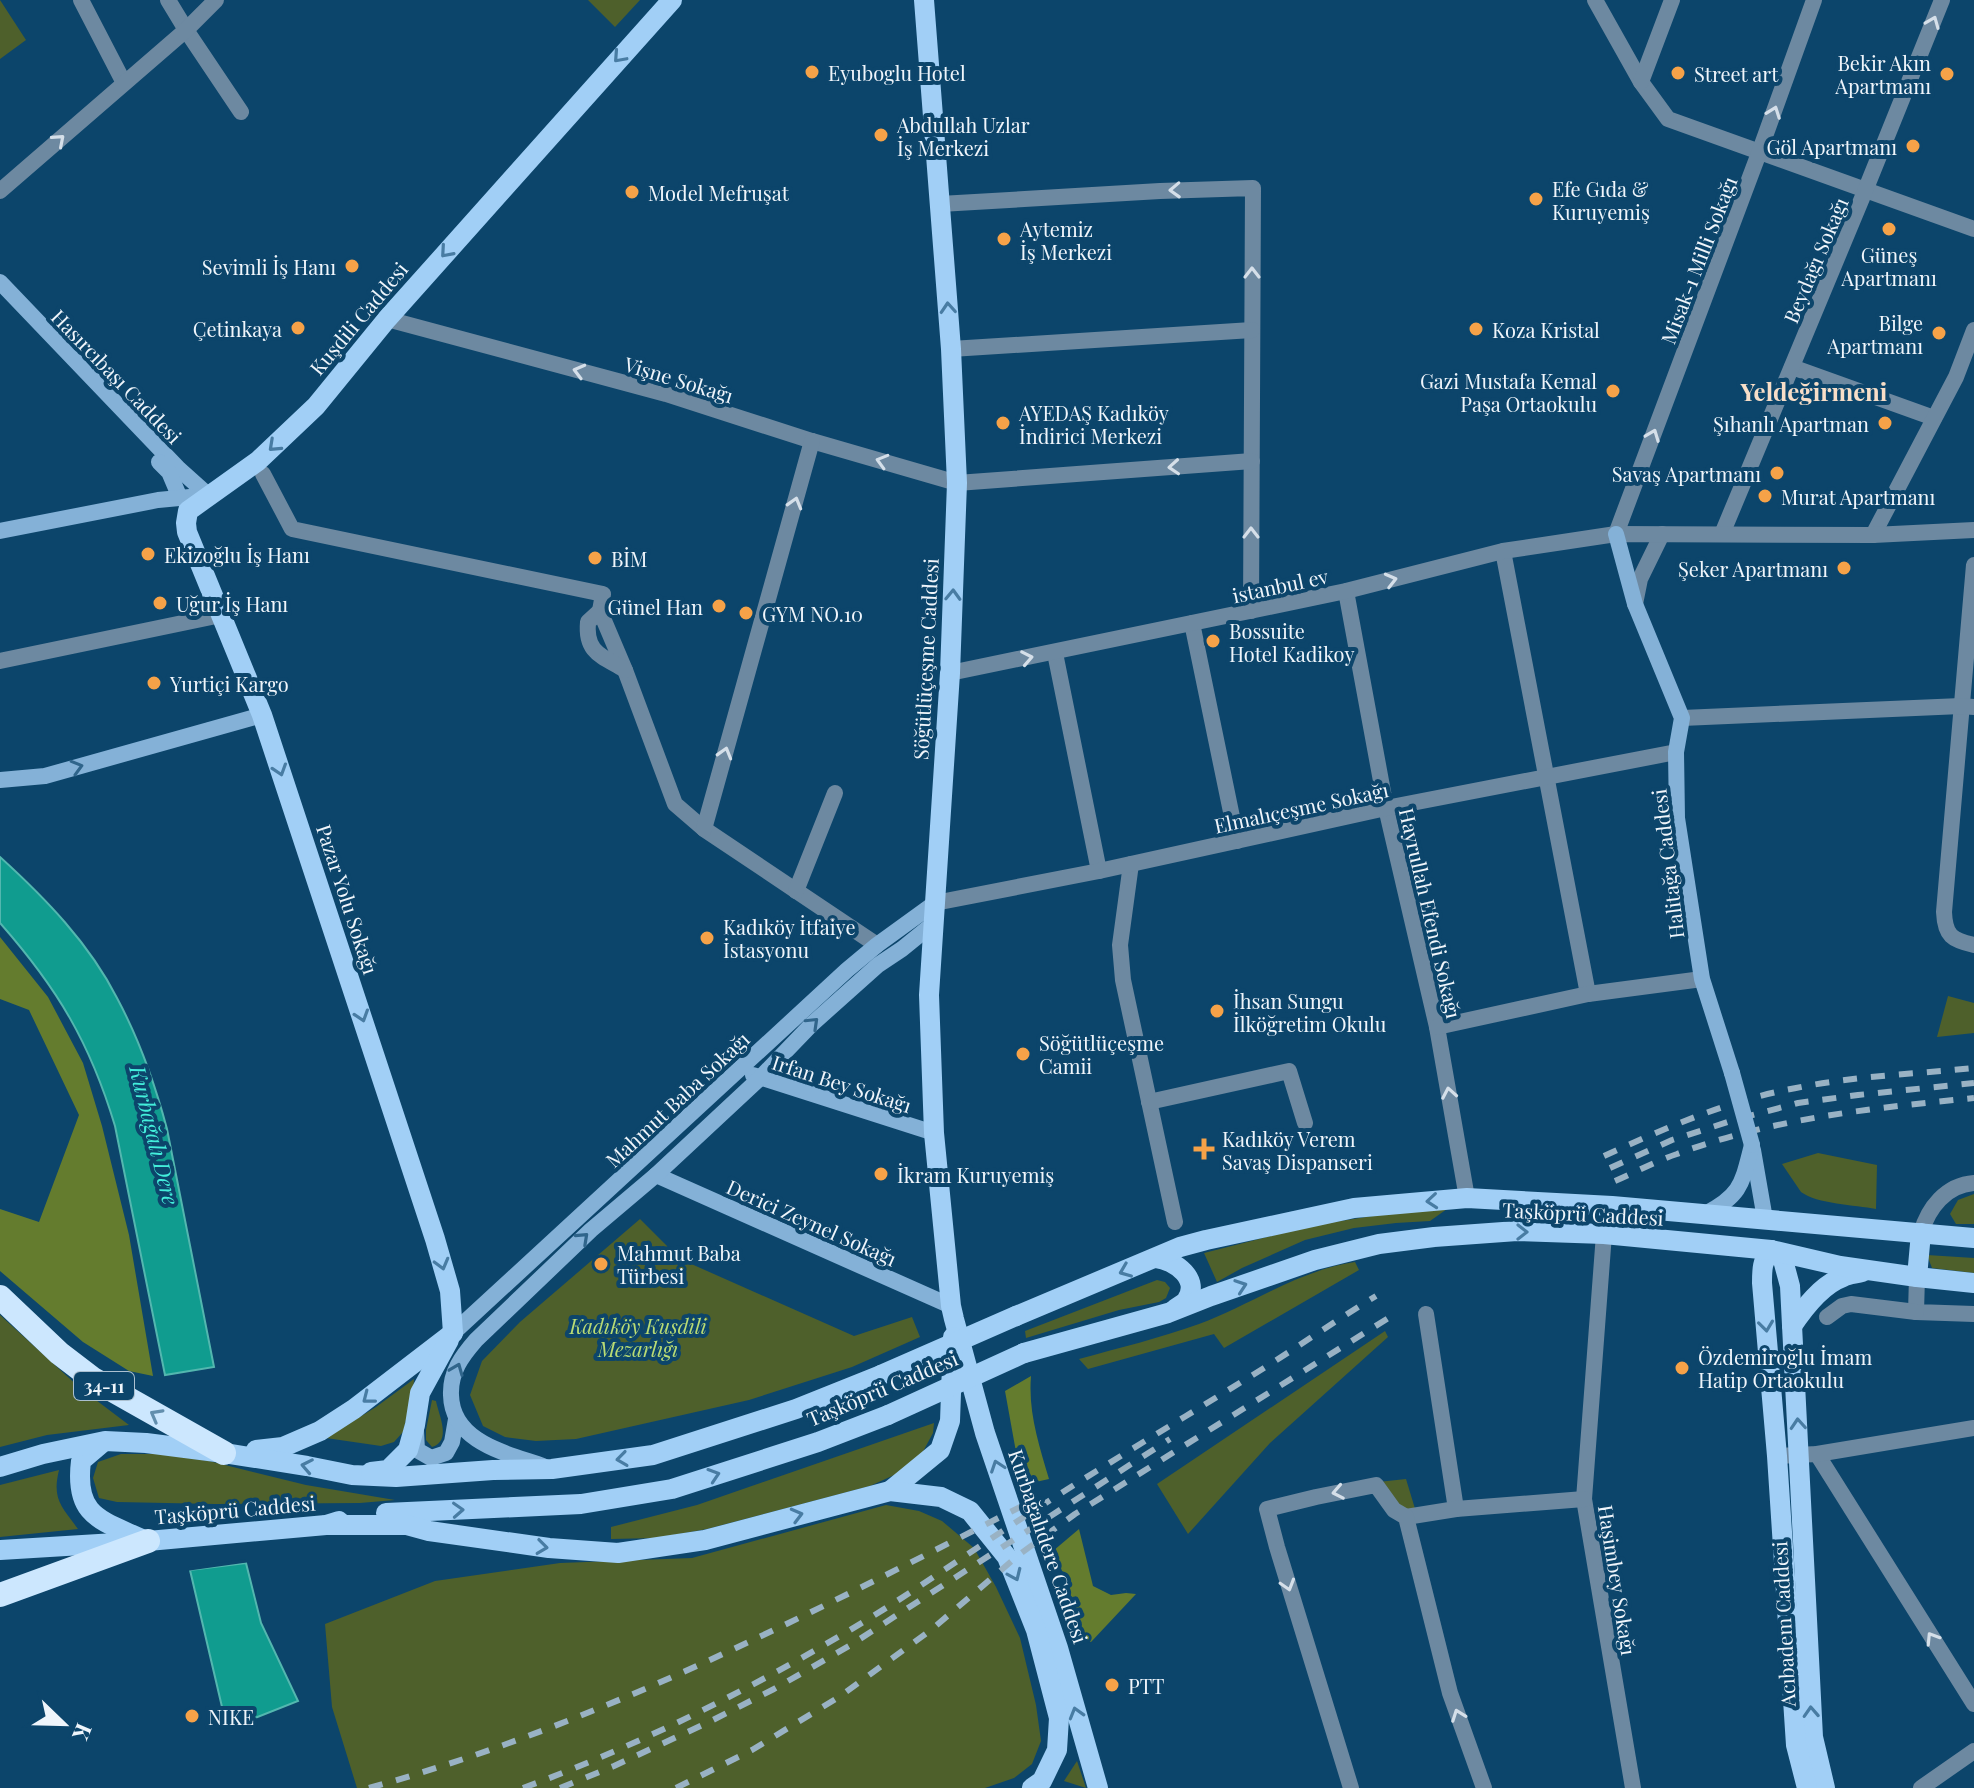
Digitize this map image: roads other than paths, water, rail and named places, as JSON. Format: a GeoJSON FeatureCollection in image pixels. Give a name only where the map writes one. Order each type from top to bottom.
{"type":"FeatureCollection","features":[{"type":"Feature","properties":{"kind":"highway","name":"34-11"},"geometry":{"type":"LineString","coordinates":[[0,1297],[59,1353],[93,1379],[224,1453]]}},
{"type":"Feature","properties":{"kind":"highway"},"geometry":{"type":"LineString","coordinates":[[0,1595],[148,1541]]}},
{"type":"Feature","properties":{"kind":"main road","name":"Kuşdili Caddesi"},"geometry":{"type":"LineString","coordinates":[[208,495],[258,461],[316,406],[387,319],[672,0]]}},
{"type":"Feature","properties":{"kind":"main road"},"geometry":{"type":"LineString","coordinates":[[915,0],[925,24]]}},
{"type":"Feature","properties":{"kind":"main road","name":"Söğütlüçeşme Caddesi"},"geometry":{"type":"LineString","coordinates":[[924,0],[951,349],[957,483],[950,673],[929,995],[934,1133],[952,1313]]}},
{"type":"Feature","properties":{"kind":"main road","name":"Pazar Yolu Sokağı"},"geometry":{"type":"LineString","coordinates":[[208,495],[188,511],[187,532],[262,715],[435,1239],[450,1291],[453,1333]]}},
{"type":"Feature","properties":{"kind":"main road","name":"Taşköprü Caddesi"},"geometry":{"type":"LineString","coordinates":[[0,1467],[105,1441],[224,1453],[352,1475],[396,1477],[552,1469],[653,1455],[796,1409],[1180,1247],[1354,1208],[1467,1198],[1612,1206],[1974,1238]]}},
{"type":"Feature","properties":{"kind":"main road"},"geometry":{"type":"LineString","coordinates":[[1765,1219],[1771,1250]]}},
{"type":"Feature","properties":{"kind":"main road","name":"Taşköprü Caddesi"},"geometry":{"type":"LineString","coordinates":[[0,1550],[326,1525],[359,1514],[581,1504],[672,1489],[818,1442],[888,1415],[1024,1353],[1168,1313],[1315,1260],[1379,1244],[1517,1231],[1604,1234],[1771,1250],[1871,1270],[1974,1283]]}},
{"type":"Feature","properties":{"kind":"main road"},"geometry":{"type":"LineString","coordinates":[[1917,1277],[1921,1233]]}},
{"type":"Feature","properties":{"kind":"main road","name":"Acıbadem Caddesi"},"geometry":{"type":"LineString","coordinates":[[1807,1788],[1796,1745],[1762,1283],[1765,1257],[1771,1250],[1783,1260],[1790,1286],[1808,1455],[1800,1492],[1813,1737],[1825,1788]]}},
{"type":"Feature","properties":{"kind":"main road"},"geometry":{"type":"LineString","coordinates":[[1156,1258],[1173,1262],[1189,1279],[1190,1292],[1186,1301],[1168,1313]]}},
{"type":"Feature","properties":{"kind":"main road"},"geometry":{"type":"LineString","coordinates":[[1792,1326],[1804,1308],[1832,1282],[1871,1270]]}},
{"type":"Feature","properties":{"kind":"main road"},"geometry":{"type":"LineString","coordinates":[[890,1491],[940,1450],[950,1421],[952,1313]]}},
{"type":"Feature","properties":{"kind":"main road","name":"Kurbağalıdere Caddesi"},"geometry":{"type":"LineString","coordinates":[[952,1313],[985,1433],[1058,1648],[1098,1788]]}},
{"type":"Feature","properties":{"kind":"main road"},"geometry":{"type":"LineString","coordinates":[[352,1475],[388,1470],[408,1450],[420,1393],[453,1333]]}},
{"type":"Feature","properties":{"kind":"main road"},"geometry":{"type":"LineString","coordinates":[[224,1453],[283,1447],[320,1431],[354,1409],[453,1333]]}},
{"type":"Feature","properties":{"kind":"main road"},"geometry":{"type":"LineString","coordinates":[[105,1441],[81,1461],[78,1480],[82,1499],[94,1516],[148,1541]]}},
{"type":"Feature","properties":{"kind":"main road"},"geometry":{"type":"LineString","coordinates":[[326,1525],[407,1525],[429,1531],[549,1548],[618,1553],[705,1540],[890,1491],[941,1497],[970,1511],[1007,1557],[1036,1630],[1059,1718],[1057,1750],[1042,1781],[1032,1788]]}},
{"type":"Feature","properties":{"kind":"street"},"geometry":{"type":"LineString","coordinates":[[81,0],[124,83]]}},
{"type":"Feature","properties":{"kind":"street"},"geometry":{"type":"LineString","coordinates":[[168,0],[241,112]]}},
{"type":"Feature","properties":{"kind":"street"},"geometry":{"type":"LineString","coordinates":[[0,191],[186,30],[216,0]]}},
{"type":"Feature","properties":{"kind":"street"},"geometry":{"type":"LineString","coordinates":[[1595,0],[1641,82],[1668,119],[1974,229]]}},
{"type":"Feature","properties":{"kind":"street"},"geometry":{"type":"LineString","coordinates":[[1641,82],[1672,0]]}},
{"type":"Feature","properties":{"kind":"street","name":"Misak-ı Milli Sokağı"},"geometry":{"type":"LineString","coordinates":[[1616,534],[1814,0]]}},
{"type":"Feature","properties":{"kind":"street","name":"Beydağı Sokağı"},"geometry":{"type":"LineString","coordinates":[[1722,534],[1942,0]]}},
{"type":"Feature","properties":{"kind":"street"},"geometry":{"type":"LineString","coordinates":[[940,204],[1253,188],[1251,611]]}},
{"type":"Feature","properties":{"kind":"street","name":"Hasırcıbaşı Caddesi"},"geometry":{"type":"LineString","coordinates":[[0,282],[179,469],[208,495]]}},
{"type":"Feature","properties":{"kind":"street","name":"Hasırcıbaşı Caddesi"},"geometry":{"type":"LineString","coordinates":[[0,296],[169,472],[180,498]]}},
{"type":"Feature","properties":{"kind":"street","name":"Vişne Sokağı"},"geometry":{"type":"LineString","coordinates":[[387,319],[666,394],[957,483]]}},
{"type":"Feature","properties":{"kind":"street"},"geometry":{"type":"LineString","coordinates":[[951,349],[1252,330]]}},
{"type":"Feature","properties":{"kind":"street"},"geometry":{"type":"LineString","coordinates":[[1873,535],[1956,377],[1974,330]]}},
{"type":"Feature","properties":{"kind":"street"},"geometry":{"type":"LineString","coordinates":[[1792,367],[1934,418]]}},
{"type":"Feature","properties":{"kind":"street"},"geometry":{"type":"LineString","coordinates":[[704,829],[812,441]]}},
{"type":"Feature","properties":{"kind":"street"},"geometry":{"type":"LineString","coordinates":[[957,483],[1252,461]]}},
{"type":"Feature","properties":{"kind":"street"},"geometry":{"type":"LineString","coordinates":[[263,474],[292,529],[603,594],[600,611],[675,804],[704,829],[877,945]]}},
{"type":"Feature","properties":{"kind":"street","name":"Kuşdili Caddesi"},"geometry":{"type":"LineString","coordinates":[[0,531],[158,500],[208,495]]}},
{"type":"Feature","properties":{"kind":"street","name":"istanbul ev"},"geometry":{"type":"LineString","coordinates":[[950,673],[1346,591],[1503,551],[1616,534],[1873,535],[1974,530]]}},
{"type":"Feature","properties":{"kind":"street"},"geometry":{"type":"LineString","coordinates":[[1616,534],[1635,604],[1682,718],[1967,706]]}},
{"type":"Feature","properties":{"kind":"street"},"geometry":{"type":"LineString","coordinates":[[1635,604],[1640,579],[1662,534]]}},
{"type":"Feature","properties":{"kind":"street"},"geometry":{"type":"LineString","coordinates":[[1503,551],[1588,994]]}},
{"type":"Feature","properties":{"kind":"street"},"geometry":{"type":"LineString","coordinates":[[1974,565],[1967,706],[1944,924],[1953,938],[1974,945]]}},
{"type":"Feature","properties":{"kind":"street","name":"Hayrullah Efendi Sokağı"},"geometry":{"type":"LineString","coordinates":[[1346,591],[1386,808],[1437,1027],[1467,1198]]}},
{"type":"Feature","properties":{"kind":"street"},"geometry":{"type":"LineString","coordinates":[[0,661],[221,615]]}},
{"type":"Feature","properties":{"kind":"street"},"geometry":{"type":"LineString","coordinates":[[1192,623],[1237,841]]}},
{"type":"Feature","properties":{"kind":"street"},"geometry":{"type":"LineString","coordinates":[[1055,653],[1099,871]]}},
{"type":"Feature","properties":{"kind":"street"},"geometry":{"type":"LineString","coordinates":[[0,780],[45,776],[262,715]]}},
{"type":"Feature","properties":{"kind":"street","name":"Halitağa Caddesi"},"geometry":{"type":"LineString","coordinates":[[1682,718],[1676,752],[1677,818],[1702,979],[1752,1145],[1765,1219]]}},
{"type":"Feature","properties":{"kind":"street","name":"Elmalıçeşme Sokağı"},"geometry":{"type":"LineString","coordinates":[[935,913],[1099,871],[1386,808],[1676,752]]}},
{"type":"Feature","properties":{"kind":"street"},"geometry":{"type":"LineString","coordinates":[[796,891],[835,793]]}},
{"type":"Feature","properties":{"kind":"street"},"geometry":{"type":"LineString","coordinates":[[1131,864],[1120,945],[1122,971],[1175,1222]]}},
{"type":"Feature","properties":{"kind":"street","name":"Mahmut Baba Sokağı"},"geometry":{"type":"LineString","coordinates":[[453,1333],[847,970],[877,945],[935,913]]}},
{"type":"Feature","properties":{"kind":"street","name":"Mahmut Baba Sokağı"},"geometry":{"type":"LineString","coordinates":[[456,1419],[452,1406],[453,1376],[462,1357],[476,1340],[591,1230],[656,1175],[760,1078],[823,1014],[878,965],[902,949],[935,913]]}},
{"type":"Feature","properties":{"kind":"street"},"geometry":{"type":"LineString","coordinates":[[1437,1027],[1588,994],[1702,979]]}},
{"type":"Feature","properties":{"kind":"street","name":"Irfan Bey Sokağı"},"geometry":{"type":"LineString","coordinates":[[739,1070],[934,1133]]}},
{"type":"Feature","properties":{"kind":"street"},"geometry":{"type":"LineString","coordinates":[[1149,1102],[1289,1071],[1305,1123]]}},
{"type":"Feature","properties":{"kind":"street"},"geometry":{"type":"LineString","coordinates":[[1705,1214],[1725,1203],[1738,1189],[1752,1145]]}},
{"type":"Feature","properties":{"kind":"street","name":"Derici Zeynel Sokağı"},"geometry":{"type":"LineString","coordinates":[[656,1175],[952,1313]]}},
{"type":"Feature","properties":{"kind":"street"},"geometry":{"type":"LineString","coordinates":[[1921,1233],[1925,1221],[1943,1196],[1952,1188],[1974,1183]]}},
{"type":"Feature","properties":{"kind":"street","name":"Haşimbey Sokağı"},"geometry":{"type":"LineString","coordinates":[[1604,1234],[1584,1499],[1633,1788]]}},
{"type":"Feature","properties":{"kind":"street"},"geometry":{"type":"LineString","coordinates":[[1916,1312],[1917,1277]]}},
{"type":"Feature","properties":{"kind":"street"},"geometry":{"type":"LineString","coordinates":[[1827,1317],[1842,1306],[1851,1304],[1916,1312],[1974,1314]]}},
{"type":"Feature","properties":{"kind":"street"},"geometry":{"type":"LineString","coordinates":[[1426,1314],[1456,1509]]}},
{"type":"Feature","properties":{"kind":"street"},"geometry":{"type":"LineString","coordinates":[[415,1425],[417,1450],[431,1458],[446,1453],[452,1442],[456,1419]]}},
{"type":"Feature","properties":{"kind":"street"},"geometry":{"type":"LineString","coordinates":[[456,1419],[466,1431],[492,1448],[552,1469]]}},
{"type":"Feature","properties":{"kind":"street"},"geometry":{"type":"LineString","coordinates":[[1777,1456],[1808,1455],[1974,1428]]}},
{"type":"Feature","properties":{"kind":"street"},"geometry":{"type":"LineString","coordinates":[[1808,1455],[1974,1704]]}},
{"type":"Feature","properties":{"kind":"street"},"geometry":{"type":"LineString","coordinates":[[1351,1788],[1267,1509],[1376,1485],[1394,1510],[1406,1517],[1456,1509],[1584,1499]]}},
{"type":"Feature","properties":{"kind":"street"},"geometry":{"type":"LineString","coordinates":[[1406,1517],[1450,1693],[1484,1788]]}},
{"type":"Feature","properties":{"kind":"street"},"geometry":{"type":"LineString","coordinates":[[1921,1788],[1974,1751]]}},
{"type":"Feature","properties":{"kind":"water","name":"Kurbağalı Dere"},"geometry":{"type":"Polygon","coordinates":[[[0,857],[80,940],[106,978],[139,1046],[167,1129],[214,1367],[165,1375],[115,1126],[95,1069],[70,1018],[39,971],[0,923],[0,857]]]}},
{"type":"Feature","properties":{"kind":"water"},"geometry":{"type":"Polygon","coordinates":[[[246,1563],[261,1623],[298,1701],[250,1720],[226,1724],[190,1570],[246,1563]]]}},
{"type":"Feature","properties":{"kind":"railway"},"geometry":{"type":"LineString","coordinates":[[1604,1156],[1698,1116],[1771,1093],[1840,1081],[1974,1068]]}},
{"type":"Feature","properties":{"kind":"railway"},"geometry":{"type":"LineString","coordinates":[[1610,1168],[1672,1140],[1798,1103],[1974,1083]]}},
{"type":"Feature","properties":{"kind":"railway"},"geometry":{"type":"LineString","coordinates":[[1615,1181],[1669,1157],[1750,1131],[1824,1116],[1974,1098]]}},
{"type":"Feature","properties":{"kind":"railway"},"geometry":{"type":"LineString","coordinates":[[523,1788],[649,1736],[730,1696],[850,1630],[1376,1296]]}},
{"type":"Feature","properties":{"kind":"railway"},"geometry":{"type":"LineString","coordinates":[[676,1788],[752,1750],[839,1697],[931,1630],[1020,1554],[1075,1514],[1390,1317]]}},
{"type":"Feature","properties":{"kind":"railway"},"geometry":{"type":"LineString","coordinates":[[560,1788],[614,1766],[774,1689],[849,1646],[1170,1439]]}},
{"type":"Feature","properties":{"kind":"railway"},"geometry":{"type":"LineString","coordinates":[[369,1788],[455,1762],[622,1699],[784,1625],[1024,1505]]}},
{"type":"Feature","properties":{"kind":"place","name":"Eyuboglu Hotel"},"geometry":{"type":"Point","coordinates":[812,72]}},
{"type":"Feature","properties":{"kind":"place","name":"Street art"},"geometry":{"type":"Point","coordinates":[1678,73]}},
{"type":"Feature","properties":{"kind":"place","name":"Bekir Akın Apartmanı"},"geometry":{"type":"Point","coordinates":[1947,74]}},
{"type":"Feature","properties":{"kind":"place","name":"Abdullah Uzlar İş Merkezi"},"geometry":{"type":"Point","coordinates":[881,135]}},
{"type":"Feature","properties":{"kind":"place","name":"Göl Apartmanı"},"geometry":{"type":"Point","coordinates":[1913,146]}},
{"type":"Feature","properties":{"kind":"place","name":"Model Mefruşat"},"geometry":{"type":"Point","coordinates":[632,192]}},
{"type":"Feature","properties":{"kind":"place","name":"Efe Gıda & Kuruyemiş"},"geometry":{"type":"Point","coordinates":[1536,199]}},
{"type":"Feature","properties":{"kind":"place","name":"Güneş Apartmanı"},"geometry":{"type":"Point","coordinates":[1889,229]}},
{"type":"Feature","properties":{"kind":"place","name":"Aytemiz İş Merkezi"},"geometry":{"type":"Point","coordinates":[1004,239]}},
{"type":"Feature","properties":{"kind":"place","name":"Sevimli İş Hanı"},"geometry":{"type":"Point","coordinates":[352,266]}},
{"type":"Feature","properties":{"kind":"place","name":"Çetinkaya"},"geometry":{"type":"Point","coordinates":[298,328]}},
{"type":"Feature","properties":{"kind":"place","name":"Koza Kristal"},"geometry":{"type":"Point","coordinates":[1476,329]}},
{"type":"Feature","properties":{"kind":"place","name":"Bilge Apartmanı"},"geometry":{"type":"Point","coordinates":[1939,333]}},
{"type":"Feature","properties":{"kind":"place","name":"Gazi Mustafa Kemal Paşa Ortaokulu"},"geometry":{"type":"Point","coordinates":[1613,391]}},
{"type":"Feature","properties":{"kind":"place","name":"AYEDAŞ Kadıköy İndirici Merkezi"},"geometry":{"type":"Point","coordinates":[1003,423]}},
{"type":"Feature","properties":{"kind":"place","name":"Şıhanlı Apartman"},"geometry":{"type":"Point","coordinates":[1885,423]}},
{"type":"Feature","properties":{"kind":"place","name":"Savaş Apartmanı"},"geometry":{"type":"Point","coordinates":[1777,473]}},
{"type":"Feature","properties":{"kind":"place","name":"Murat Apartmanı"},"geometry":{"type":"Point","coordinates":[1765,496]}},
{"type":"Feature","properties":{"kind":"place","name":"Ekizoğlu İş Hanı"},"geometry":{"type":"Point","coordinates":[148,554]}},
{"type":"Feature","properties":{"kind":"place","name":"BİM"},"geometry":{"type":"Point","coordinates":[595,558]}},
{"type":"Feature","properties":{"kind":"place","name":"Şeker Apartmanı"},"geometry":{"type":"Point","coordinates":[1844,568]}},
{"type":"Feature","properties":{"kind":"place","name":"Uğur İş Hanı"},"geometry":{"type":"Point","coordinates":[160,603]}},
{"type":"Feature","properties":{"kind":"place","name":"Günel Han"},"geometry":{"type":"Point","coordinates":[719,606]}},
{"type":"Feature","properties":{"kind":"place","name":"GYM NO.10"},"geometry":{"type":"Point","coordinates":[746,613]}},
{"type":"Feature","properties":{"kind":"place","name":"Bossuite Hotel Kadikoy"},"geometry":{"type":"Point","coordinates":[1213,641]}},
{"type":"Feature","properties":{"kind":"place","name":"Yurtiçi Kargo"},"geometry":{"type":"Point","coordinates":[154,683]}},
{"type":"Feature","properties":{"kind":"place","name":"Kadıköy İtfaiye İstasyonu"},"geometry":{"type":"Point","coordinates":[707,938]}},
{"type":"Feature","properties":{"kind":"place","name":"İhsan Sungu İlköğretim Okulu"},"geometry":{"type":"Point","coordinates":[1217,1011]}},
{"type":"Feature","properties":{"kind":"place","name":"Söğütlüçeşme Camii"},"geometry":{"type":"Point","coordinates":[1023,1054]}},
{"type":"Feature","properties":{"kind":"place","name":"Kadıköy Verem Savaş Dispanseri"},"geometry":{"type":"Point","coordinates":[1204,1149]}},
{"type":"Feature","properties":{"kind":"place","name":"İkram Kuruyemiş"},"geometry":{"type":"Point","coordinates":[881,1174]}},
{"type":"Feature","properties":{"kind":"place","name":"Mahmut Baba Türbesi"},"geometry":{"type":"Point","coordinates":[601,1264]}},
{"type":"Feature","properties":{"kind":"place","name":"Özdemiroğlu İmam Hatip Ortaokulu"},"geometry":{"type":"Point","coordinates":[1682,1368]}},
{"type":"Feature","properties":{"kind":"place","name":"PTT"},"geometry":{"type":"Point","coordinates":[1112,1685]}},
{"type":"Feature","properties":{"kind":"place","name":"NIKE"},"geometry":{"type":"Point","coordinates":[192,1716]}},
{"type":"Feature","properties":{"kind":"district","name":"Yeldeğirmeni"},"geometry":{"type":"Point","coordinates":[1814,391]}},
{"type":"Feature","properties":{"kind":"park label","name":"Kadıköy Kuşdili Mezarlığı"},"geometry":{"type":"Point","coordinates":[638,1336]}}]}
